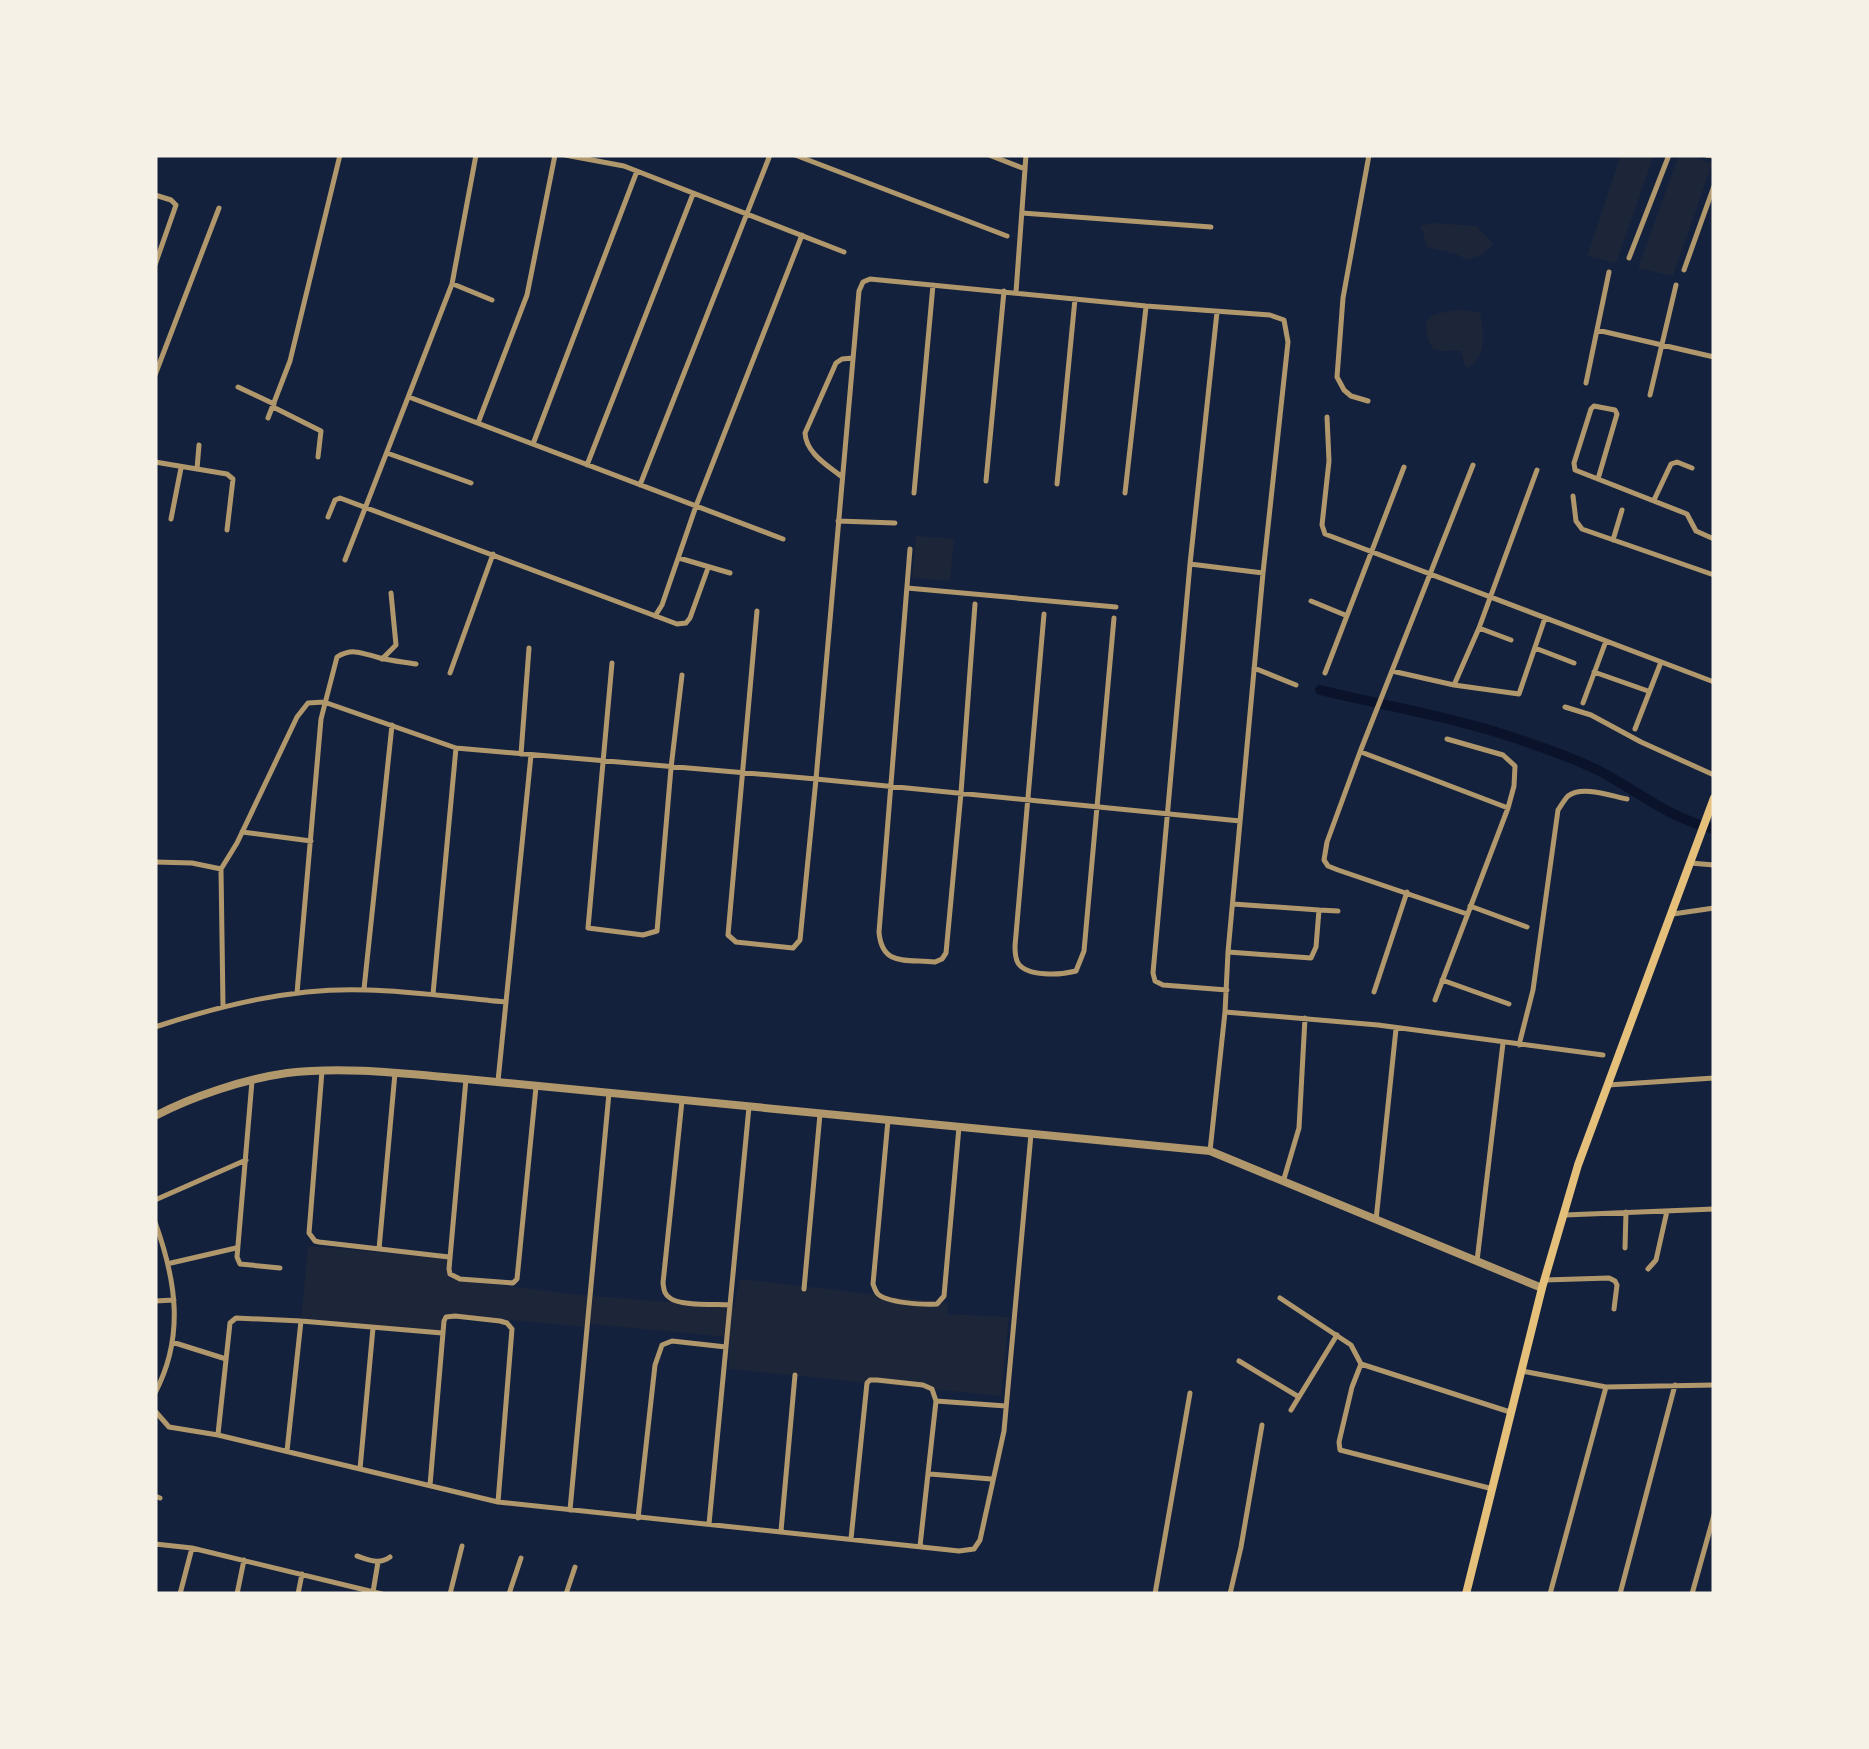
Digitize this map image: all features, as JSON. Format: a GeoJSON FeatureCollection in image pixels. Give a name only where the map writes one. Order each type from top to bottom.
{"type":"FeatureCollection","features":[{"type":"Feature","properties":{"kind":"main road"},"geometry":{"type":"LineString","coordinates":[[1466,1594],[1562,1215],[1714,798]]}},
{"type":"Feature","properties":{"kind":"street"},"geometry":{"type":"LineString","coordinates":[[268,418],[290,361],[340,155]]}},
{"type":"Feature","properties":{"kind":"street"},"geometry":{"type":"LineString","coordinates":[[346,560],[452,284],[476,155]]}},
{"type":"Feature","properties":{"kind":"street"},"geometry":{"type":"LineString","coordinates":[[478,423],[527,295],[555,155]]}},
{"type":"Feature","properties":{"kind":"street"},"geometry":{"type":"LineString","coordinates":[[564,155],[637,172],[844,252]]}},
{"type":"Feature","properties":{"kind":"street"},"geometry":{"type":"LineString","coordinates":[[640,485],[770,155]]}},
{"type":"Feature","properties":{"kind":"street"},"geometry":{"type":"LineString","coordinates":[[796,155],[1007,236]]}},
{"type":"Feature","properties":{"kind":"street"},"geometry":{"type":"LineString","coordinates":[[989,155],[1025,169]]}},
{"type":"Feature","properties":{"kind":"street"},"geometry":{"type":"LineString","coordinates":[[1016,292],[1026,155]]}},
{"type":"Feature","properties":{"kind":"street"},"geometry":{"type":"LineString","coordinates":[[1368,401],[1344,390],[1337,377],[1343,298],[1369,155]]}},
{"type":"Feature","properties":{"kind":"street"},"geometry":{"type":"LineString","coordinates":[[1629,258],[1669,155]]}},
{"type":"Feature","properties":{"kind":"street"},"geometry":{"type":"LineString","coordinates":[[1706,155],[1714,156]]}},
{"type":"Feature","properties":{"kind":"street"},"geometry":{"type":"LineString","coordinates":[[533,444],[637,172]]}},
{"type":"Feature","properties":{"kind":"street"},"geometry":{"type":"LineString","coordinates":[[1684,270],[1714,186]]}},
{"type":"Feature","properties":{"kind":"street"},"geometry":{"type":"LineString","coordinates":[[587,464],[693,194]]}},
{"type":"Feature","properties":{"kind":"street"},"geometry":{"type":"LineString","coordinates":[[155,195],[172,200],[176,206],[155,265]]}},
{"type":"Feature","properties":{"kind":"street"},"geometry":{"type":"LineString","coordinates":[[155,375],[219,208]]}},
{"type":"Feature","properties":{"kind":"street"},"geometry":{"type":"LineString","coordinates":[[1022,213],[1211,228]]}},
{"type":"Feature","properties":{"kind":"street"},"geometry":{"type":"LineString","coordinates":[[655,616],[802,236]]}},
{"type":"Feature","properties":{"kind":"street"},"geometry":{"type":"LineString","coordinates":[[1586,383],[1609,272]]}},
{"type":"Feature","properties":{"kind":"street"},"geometry":{"type":"LineString","coordinates":[[757,611],[728,935],[736,942],[793,948],[798,945],[816,780],[859,291],[863,282],[870,279],[1016,292],[1270,315],[1284,320],[1288,342],[1210,1152]]}},
{"type":"Feature","properties":{"kind":"street"},"geometry":{"type":"LineString","coordinates":[[452,284],[492,300]]}},
{"type":"Feature","properties":{"kind":"street"},"geometry":{"type":"LineString","coordinates":[[1650,396],[1676,284]]}},
{"type":"Feature","properties":{"kind":"street"},"geometry":{"type":"LineString","coordinates":[[914,493],[934,285]]}},
{"type":"Feature","properties":{"kind":"street"},"geometry":{"type":"LineString","coordinates":[[986,481],[1004,291]]}},
{"type":"Feature","properties":{"kind":"street"},"geometry":{"type":"LineString","coordinates":[[1057,484],[1075,299]]}},
{"type":"Feature","properties":{"kind":"street"},"geometry":{"type":"LineString","coordinates":[[1125,493],[1146,306]]}},
{"type":"Feature","properties":{"kind":"street"},"geometry":{"type":"LineString","coordinates":[[1217,312],[1154,973],[1156,981],[1164,985],[1226,990]]}},
{"type":"Feature","properties":{"kind":"street"},"geometry":{"type":"LineString","coordinates":[[1597,330],[1714,357]]}},
{"type":"Feature","properties":{"kind":"street"},"geometry":{"type":"LineString","coordinates":[[842,477],[810,451],[805,433],[836,363],[854,358]]}},
{"type":"Feature","properties":{"kind":"street"},"geometry":{"type":"LineString","coordinates":[[238,388],[321,431],[318,457]]}},
{"type":"Feature","properties":{"kind":"street"},"geometry":{"type":"LineString","coordinates":[[408,396],[783,539]]}},
{"type":"Feature","properties":{"kind":"street"},"geometry":{"type":"LineString","coordinates":[[1598,478],[1616,414],[1615,410],[1594,406],[1575,470],[1687,514],[1696,531],[1714,539]]}},
{"type":"Feature","properties":{"kind":"street"},"geometry":{"type":"LineString","coordinates":[[1327,417],[1329,462],[1322,525],[1325,534],[1714,682]]}},
{"type":"Feature","properties":{"kind":"street"},"geometry":{"type":"LineString","coordinates":[[197,469],[200,445]]}},
{"type":"Feature","properties":{"kind":"street"},"geometry":{"type":"LineString","coordinates":[[388,452],[471,483]]}},
{"type":"Feature","properties":{"kind":"street"},"geometry":{"type":"LineString","coordinates":[[155,462],[227,474],[233,479],[227,530]]}},
{"type":"Feature","properties":{"kind":"street"},"geometry":{"type":"LineString","coordinates":[[1654,500],[1670,464],[1678,462],[1692,468]]}},
{"type":"Feature","properties":{"kind":"street"},"geometry":{"type":"LineString","coordinates":[[1473,465],[1360,752],[1324,860],[1338,870],[1527,927]]}},
{"type":"Feature","properties":{"kind":"street"},"geometry":{"type":"LineString","coordinates":[[171,518],[182,467]]}},
{"type":"Feature","properties":{"kind":"street"},"geometry":{"type":"LineString","coordinates":[[1324,673],[1404,467]]}},
{"type":"Feature","properties":{"kind":"street"},"geometry":{"type":"LineString","coordinates":[[1454,684],[1480,628],[1537,470]]}},
{"type":"Feature","properties":{"kind":"street"},"geometry":{"type":"LineString","coordinates":[[1573,496],[1579,526],[1714,575]]}},
{"type":"Feature","properties":{"kind":"street"},"geometry":{"type":"LineString","coordinates":[[328,517],[337,498],[677,624],[686,624],[708,568]]}},
{"type":"Feature","properties":{"kind":"street"},"geometry":{"type":"LineString","coordinates":[[1612,540],[1622,510]]}},
{"type":"Feature","properties":{"kind":"street"},"geometry":{"type":"LineString","coordinates":[[838,521],[895,523]]}},
{"type":"Feature","properties":{"kind":"street"},"geometry":{"type":"LineString","coordinates":[[910,549],[878,932],[880,946],[890,958],[935,962],[946,953],[975,604]]}},
{"type":"Feature","properties":{"kind":"street"},"geometry":{"type":"LineString","coordinates":[[450,673],[493,554]]}},
{"type":"Feature","properties":{"kind":"street"},"geometry":{"type":"LineString","coordinates":[[680,558],[730,572]]}},
{"type":"Feature","properties":{"kind":"street"},"geometry":{"type":"LineString","coordinates":[[1190,564],[1263,573]]}},
{"type":"Feature","properties":{"kind":"street"},"geometry":{"type":"LineString","coordinates":[[907,588],[1116,607]]}},
{"type":"Feature","properties":{"kind":"street"},"geometry":{"type":"LineString","coordinates":[[382,659],[396,644],[391,593]]}},
{"type":"Feature","properties":{"kind":"street"},"geometry":{"type":"LineString","coordinates":[[1311,600],[1345,615]]}},
{"type":"Feature","properties":{"kind":"street"},"geometry":{"type":"LineString","coordinates":[[1044,614],[1015,946],[1016,959],[1029,972],[1076,971],[1084,951],[1114,618]]}},
{"type":"Feature","properties":{"kind":"street"},"geometry":{"type":"LineString","coordinates":[[1392,671],[1519,694],[1545,618]]}},
{"type":"Feature","properties":{"kind":"street"},"geometry":{"type":"LineString","coordinates":[[1480,628],[1511,640]]}},
{"type":"Feature","properties":{"kind":"street"},"geometry":{"type":"LineString","coordinates":[[1582,703],[1606,641]]}},
{"type":"Feature","properties":{"kind":"street"},"geometry":{"type":"LineString","coordinates":[[521,754],[530,648]]}},
{"type":"Feature","properties":{"kind":"street"},"geometry":{"type":"LineString","coordinates":[[1535,648],[1574,663]]}},
{"type":"Feature","properties":{"kind":"street"},"geometry":{"type":"LineString","coordinates":[[297,993],[324,702],[337,657],[362,652],[416,664]]}},
{"type":"Feature","properties":{"kind":"street"},"geometry":{"type":"LineString","coordinates":[[1635,729],[1661,662]]}},
{"type":"Feature","properties":{"kind":"street"},"geometry":{"type":"LineString","coordinates":[[612,663],[588,928],[643,936],[657,931],[682,674]]}},
{"type":"Feature","properties":{"kind":"street"},"geometry":{"type":"LineString","coordinates":[[1254,668],[1296,685]]}},
{"type":"Feature","properties":{"kind":"street"},"geometry":{"type":"LineString","coordinates":[[1594,672],[1649,692]]}},
{"type":"Feature","properties":{"kind":"street"},"geometry":{"type":"LineString","coordinates":[[222,1006],[221,869],[308,704],[324,702],[456,748],[1240,820]]}},
{"type":"Feature","properties":{"kind":"street"},"geometry":{"type":"LineString","coordinates":[[1565,707],[1592,715],[1714,775]]}},
{"type":"Feature","properties":{"kind":"street"},"geometry":{"type":"LineString","coordinates":[[364,990],[392,725]]}},
{"type":"Feature","properties":{"kind":"street"},"geometry":{"type":"LineString","coordinates":[[1435,1000],[1508,808],[1516,766],[1510,759],[1447,740]]}},
{"type":"Feature","properties":{"kind":"street"},"geometry":{"type":"LineString","coordinates":[[433,996],[456,748]]}},
{"type":"Feature","properties":{"kind":"street"},"geometry":{"type":"LineString","coordinates":[[1360,752],[1508,808]]}},
{"type":"Feature","properties":{"kind":"street"},"geometry":{"type":"LineString","coordinates":[[498,1083],[531,755]]}},
{"type":"Feature","properties":{"kind":"street"},"geometry":{"type":"LineString","coordinates":[[1520,1045],[1532,990],[1558,810],[1574,792],[1627,799]]}},
{"type":"Feature","properties":{"kind":"street"},"geometry":{"type":"LineString","coordinates":[[242,832],[311,842]]}},
{"type":"Feature","properties":{"kind":"street"},"geometry":{"type":"LineString","coordinates":[[155,862],[221,869]]}},
{"type":"Feature","properties":{"kind":"street"},"geometry":{"type":"LineString","coordinates":[[1690,863],[1714,865]]}},
{"type":"Feature","properties":{"kind":"street"},"geometry":{"type":"LineString","coordinates":[[1374,992],[1407,892]]}},
{"type":"Feature","properties":{"kind":"street"},"geometry":{"type":"LineString","coordinates":[[1233,904],[1338,911]]}},
{"type":"Feature","properties":{"kind":"street"},"geometry":{"type":"LineString","coordinates":[[1672,914],[1714,908]]}},
{"type":"Feature","properties":{"kind":"street"},"geometry":{"type":"LineString","coordinates":[[1228,952],[1311,958],[1320,910]]}},
{"type":"Feature","properties":{"kind":"street"},"geometry":{"type":"LineString","coordinates":[[1442,980],[1509,1004]]}},
{"type":"Feature","properties":{"kind":"street"},"geometry":{"type":"LineString","coordinates":[[156,1025],[222,1006],[297,993],[364,990],[505,1002]]}},
{"type":"Feature","properties":{"kind":"street"},"geometry":{"type":"LineString","coordinates":[[1225,1012],[1396,1028],[1603,1055]]}},
{"type":"Feature","properties":{"kind":"street"},"geometry":{"type":"LineString","coordinates":[[1283,1182],[1299,1128],[1305,1018]]}},
{"type":"Feature","properties":{"kind":"street"},"geometry":{"type":"LineString","coordinates":[[1376,1220],[1396,1028]]}},
{"type":"Feature","properties":{"kind":"street"},"geometry":{"type":"LineString","coordinates":[[1477,1261],[1503,1042]]}},
{"type":"Feature","properties":{"kind":"street"},"geometry":{"type":"LineString","coordinates":[[322,1071],[309,1234],[312,1239],[449,1256]]}},
{"type":"Feature","properties":{"kind":"street"},"geometry":{"type":"LineString","coordinates":[[379,1249],[395,1073]]}},
{"type":"Feature","properties":{"kind":"street"},"geometry":{"type":"LineString","coordinates":[[155,1116],[194,1097],[286,1074],[395,1073],[1210,1152],[1543,1284],[1615,1280],[1614,1310]]}},
{"type":"Feature","properties":{"kind":"street"},"geometry":{"type":"LineString","coordinates":[[1608,1085],[1714,1078]]}},
{"type":"Feature","properties":{"kind":"street"},"geometry":{"type":"LineString","coordinates":[[466,1079],[448,1269],[455,1278],[513,1283],[517,1280],[536,1086]]}},
{"type":"Feature","properties":{"kind":"street"},"geometry":{"type":"LineString","coordinates":[[252,1082],[236,1248],[240,1264],[280,1268]]}},
{"type":"Feature","properties":{"kind":"street"},"geometry":{"type":"LineString","coordinates":[[570,1510],[609,1094]]}},
{"type":"Feature","properties":{"kind":"street"},"geometry":{"type":"LineString","coordinates":[[682,1100],[665,1293],[678,1302],[730,1306]]}},
{"type":"Feature","properties":{"kind":"street"},"geometry":{"type":"LineString","coordinates":[[709,1524],[749,1107]]}},
{"type":"Feature","properties":{"kind":"street"},"geometry":{"type":"LineString","coordinates":[[804,1289],[820,1114]]}},
{"type":"Feature","properties":{"kind":"street"},"geometry":{"type":"LineString","coordinates":[[888,1120],[873,1284],[882,1297],[907,1302],[932,1304],[942,1301],[944,1296],[959,1127]]}},
{"type":"Feature","properties":{"kind":"street"},"geometry":{"type":"LineString","coordinates":[[155,1411],[169,1427],[218,1435],[498,1502],[959,1551],[974,1549],[980,1540],[1004,1431],[1031,1134]]}},
{"type":"Feature","properties":{"kind":"street"},"geometry":{"type":"LineString","coordinates":[[155,1200],[246,1160]]}},
{"type":"Feature","properties":{"kind":"street"},"geometry":{"type":"LineString","coordinates":[[1648,1268],[1656,1260],[1667,1210]]}},
{"type":"Feature","properties":{"kind":"street"},"geometry":{"type":"LineString","coordinates":[[1562,1215],[1714,1210]]}},
{"type":"Feature","properties":{"kind":"street"},"geometry":{"type":"LineString","coordinates":[[1626,1212],[1626,1248]]}},
{"type":"Feature","properties":{"kind":"street"},"geometry":{"type":"LineString","coordinates":[[155,1222],[170,1264],[174,1300],[172,1342],[155,1394]]}},
{"type":"Feature","properties":{"kind":"street"},"geometry":{"type":"LineString","coordinates":[[170,1264],[236,1248]]}},
{"type":"Feature","properties":{"kind":"street"},"geometry":{"type":"LineString","coordinates":[[1280,1298],[1337,1335],[1350,1346],[1361,1364],[1510,1412]]}},
{"type":"Feature","properties":{"kind":"street"},"geometry":{"type":"LineString","coordinates":[[155,1301],[174,1300]]}},
{"type":"Feature","properties":{"kind":"street"},"geometry":{"type":"LineString","coordinates":[[430,1486],[446,1317],[500,1321],[512,1329],[498,1502]]}},
{"type":"Feature","properties":{"kind":"street"},"geometry":{"type":"LineString","coordinates":[[218,1435],[230,1323],[236,1318],[442,1333]]}},
{"type":"Feature","properties":{"kind":"street"},"geometry":{"type":"LineString","coordinates":[[288,1451],[301,1321]]}},
{"type":"Feature","properties":{"kind":"street"},"geometry":{"type":"LineString","coordinates":[[360,1469],[373,1327]]}},
{"type":"Feature","properties":{"kind":"street"},"geometry":{"type":"LineString","coordinates":[[1291,1410],[1337,1335]]}},
{"type":"Feature","properties":{"kind":"street"},"geometry":{"type":"LineString","coordinates":[[638,1518],[654,1365],[662,1345],[672,1341],[726,1346]]}},
{"type":"Feature","properties":{"kind":"street"},"geometry":{"type":"LineString","coordinates":[[172,1342],[226,1359]]}},
{"type":"Feature","properties":{"kind":"street"},"geometry":{"type":"LineString","coordinates":[[1238,1360],[1298,1397]]}},
{"type":"Feature","properties":{"kind":"street"},"geometry":{"type":"LineString","coordinates":[[1361,1364],[1340,1450],[1493,1488]]}},
{"type":"Feature","properties":{"kind":"street"},"geometry":{"type":"LineString","coordinates":[[1522,1370],[1606,1387],[1714,1385]]}},
{"type":"Feature","properties":{"kind":"street"},"geometry":{"type":"LineString","coordinates":[[781,1532],[795,1375]]}},
{"type":"Feature","properties":{"kind":"street"},"geometry":{"type":"LineString","coordinates":[[851,1539],[864,1390],[870,1380],[900,1382],[928,1386],[936,1400],[920,1546]]}},
{"type":"Feature","properties":{"kind":"street"},"geometry":{"type":"LineString","coordinates":[[1620,1594],[1674,1385]]}},
{"type":"Feature","properties":{"kind":"street"},"geometry":{"type":"LineString","coordinates":[[1550,1594],[1606,1387]]}},
{"type":"Feature","properties":{"kind":"street"},"geometry":{"type":"LineString","coordinates":[[1155,1594],[1190,1393]]}},
{"type":"Feature","properties":{"kind":"street"},"geometry":{"type":"LineString","coordinates":[[936,1400],[1006,1406]]}},
{"type":"Feature","properties":{"kind":"street"},"geometry":{"type":"LineString","coordinates":[[1230,1594],[1262,1425]]}},
{"type":"Feature","properties":{"kind":"street"},"geometry":{"type":"LineString","coordinates":[[930,1474],[993,1479]]}},
{"type":"Feature","properties":{"kind":"street"},"geometry":{"type":"LineString","coordinates":[[1692,1594],[1714,1515]]}},
{"type":"Feature","properties":{"kind":"street"},"geometry":{"type":"LineString","coordinates":[[155,1544],[192,1548],[382,1594]]}},
{"type":"Feature","properties":{"kind":"street"},"geometry":{"type":"LineString","coordinates":[[450,1594],[462,1546]]}},
{"type":"Feature","properties":{"kind":"street"},"geometry":{"type":"LineString","coordinates":[[180,1594],[192,1548]]}},
{"type":"Feature","properties":{"kind":"street"},"geometry":{"type":"LineString","coordinates":[[357,1556],[378,1562],[390,1557]]}},
{"type":"Feature","properties":{"kind":"street"},"geometry":{"type":"LineString","coordinates":[[509,1594],[521,1558]]}},
{"type":"Feature","properties":{"kind":"street"},"geometry":{"type":"LineString","coordinates":[[236,1594],[244,1560]]}},
{"type":"Feature","properties":{"kind":"street"},"geometry":{"type":"LineString","coordinates":[[372,1592],[378,1562]]}},
{"type":"Feature","properties":{"kind":"street"},"geometry":{"type":"LineString","coordinates":[[566,1594],[575,1567]]}},
{"type":"Feature","properties":{"kind":"street"},"geometry":{"type":"LineString","coordinates":[[298,1594],[302,1574]]}},
{"type":"Feature","properties":{"kind":"shaded area"},"geometry":{"type":"Polygon","coordinates":[[[1621,155],[1654,155],[1616,263],[1587,256],[1621,155]]]}},
{"type":"Feature","properties":{"kind":"shaded area"},"geometry":{"type":"Polygon","coordinates":[[[1679,155],[1712,164],[1673,276],[1638,268],[1679,155]]]}},
{"type":"Feature","properties":{"kind":"shaded area"},"geometry":{"type":"Polygon","coordinates":[[[1421,226],[1477,226],[1493,244],[1482,255],[1466,260],[1427,247],[1421,226]]]}},
{"type":"Feature","properties":{"kind":"shaded area"},"geometry":{"type":"Polygon","coordinates":[[[1459,310],[1480,312],[1483,328],[1481,351],[1466,369],[1461,351],[1432,348],[1426,329],[1434,315],[1459,310]]]}},
{"type":"Feature","properties":{"kind":"shaded area"},"geometry":{"type":"Polygon","coordinates":[[[916,536],[954,539],[950,581],[912,578],[916,536]]]}},
{"type":"Feature","properties":{"kind":"shaded area"},"geometry":{"type":"Polygon","coordinates":[[[308,1246],[450,1259],[449,1279],[589,1296],[586,1327],[445,1314],[443,1335],[301,1321],[308,1246]]]}},
{"type":"Feature","properties":{"kind":"shaded area"},"geometry":{"type":"Polygon","coordinates":[[[740,1279],[948,1303],[947,1314],[1009,1317],[1001,1396],[729,1369],[729,1337],[590,1324],[593,1296],[734,1307],[740,1279]]]}},
{"type":"Feature","properties":{"kind":"waterway"},"geometry":{"type":"LineString","coordinates":[[1320,690],[1455,721],[1544,748],[1597,770],[1671,813],[1714,829]]}}]}
